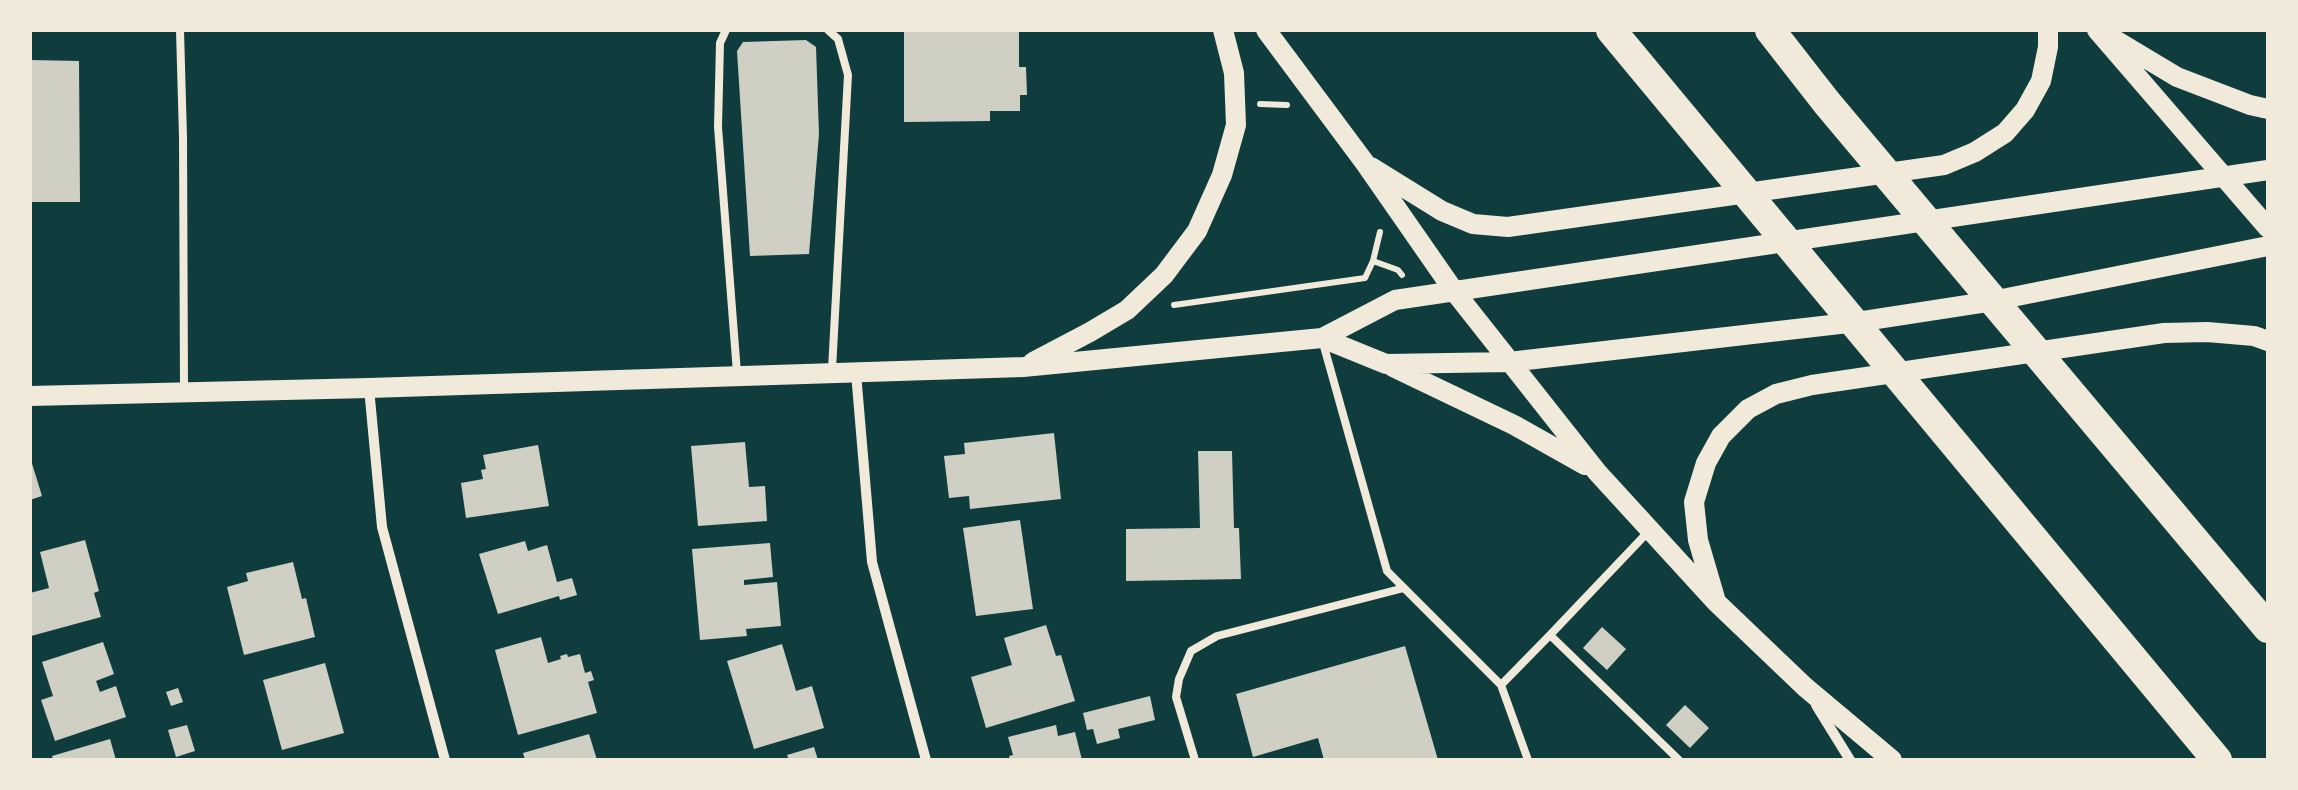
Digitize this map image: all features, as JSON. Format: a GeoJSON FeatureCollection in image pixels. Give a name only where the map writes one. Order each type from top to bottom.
{"type":"FeatureCollection","features":[{"type":"Feature","properties":{"kind":"highway"},"geometry":{"type":"LineString","coordinates":[[1611,30],[2217,760]]}},
{"type":"Feature","properties":{"kind":"highway"},"geometry":{"type":"LineString","coordinates":[[1770,30],[2268,628]]}},
{"type":"Feature","properties":{"kind":"main road"},"geometry":{"type":"LineString","coordinates":[[1023,367],[1126,310],[1164,275],[1197,231],[1222,175],[1236,125],[1234,73],[1223,30]]}},
{"type":"Feature","properties":{"kind":"main road"},"geometry":{"type":"LineString","coordinates":[[1266,30],[1454,291],[1597,472],[1716,602],[1804,687],[1892,760]]}},
{"type":"Feature","properties":{"kind":"main road"},"geometry":{"type":"LineString","coordinates":[[1365,163],[1442,211],[1474,224],[1508,227],[1944,165],[2006,133],[2024,110],[2041,81],[2048,30]]}},
{"type":"Feature","properties":{"kind":"main road"},"geometry":{"type":"LineString","coordinates":[[2098,30],[2177,77],[2268,109]]}},
{"type":"Feature","properties":{"kind":"main road"},"geometry":{"type":"LineString","coordinates":[[2098,30],[2268,228]]}},
{"type":"Feature","properties":{"kind":"main road"},"geometry":{"type":"LineString","coordinates":[[30,396],[1023,367],[1322,338],[1394,300],[2268,170]]}},
{"type":"Feature","properties":{"kind":"main road"},"geometry":{"type":"LineString","coordinates":[[1386,364],[1508,362],[1876,319],[1987,302],[2268,246]]}},
{"type":"Feature","properties":{"kind":"main road"},"geometry":{"type":"LineString","coordinates":[[1716,602],[1698,540],[1694,502],[1706,463],[1722,436],[1748,409],[1776,394],[1812,385],[2164,333],[2207,332],[2268,340]]}},
{"type":"Feature","properties":{"kind":"main road"},"geometry":{"type":"LineString","coordinates":[[1322,338],[1514,424],[1597,472]]}},
{"type":"Feature","properties":{"kind":"street"},"geometry":{"type":"LineString","coordinates":[[856,373],[872,562],[926,760]]}},
{"type":"Feature","properties":{"kind":"street"},"geometry":{"type":"LineString","coordinates":[[370,388],[382,527],[445,760]]}},
{"type":"Feature","properties":{"kind":"street"},"geometry":{"type":"LineString","coordinates":[[1804,687],[1850,760]]}},
{"type":"Feature","properties":{"kind":"lane"},"geometry":{"type":"LineString","coordinates":[[180,30],[184,393]]}},
{"type":"Feature","properties":{"kind":"lane"},"geometry":{"type":"LineString","coordinates":[[726,30],[720,43],[718,127],[737,376]]}},
{"type":"Feature","properties":{"kind":"lane"},"geometry":{"type":"LineString","coordinates":[[828,30],[838,39],[848,75],[832,374]]}},
{"type":"Feature","properties":{"kind":"lane"},"geometry":{"type":"LineString","coordinates":[[1322,338],[1387,572],[1501,685],[1528,760]]}},
{"type":"Feature","properties":{"kind":"lane"},"geometry":{"type":"LineString","coordinates":[[1501,685],[1650,530]]}},
{"type":"Feature","properties":{"kind":"lane"},"geometry":{"type":"LineString","coordinates":[[1195,760],[1176,697],[1191,650],[1218,636],[1404,588]]}},
{"type":"Feature","properties":{"kind":"lane"},"geometry":{"type":"LineString","coordinates":[[1550,634],[1679,760]]}},
{"type":"Feature","properties":{"kind":"path"},"geometry":{"type":"LineString","coordinates":[[1254,104],[1286,104],[1298,120]]}},
{"type":"Feature","properties":{"kind":"path"},"geometry":{"type":"LineString","coordinates":[[1166,306],[1365,278],[1380,232]]}},
{"type":"Feature","properties":{"kind":"path"},"geometry":{"type":"LineString","coordinates":[[1372,261],[1398,270]]}},
{"type":"Feature","properties":{"kind":"building"},"geometry":{"type":"Polygon","coordinates":[[[904,30],[1019,30],[1019,67],[1026,67],[1027,95],[1020,95],[1020,111],[990,111],[990,121],[904,122],[904,30]]]}},
{"type":"Feature","properties":{"kind":"building"},"geometry":{"type":"Polygon","coordinates":[[[806,40],[816,47],[819,134],[809,254],[750,256],[737,51],[743,42],[806,40]]]}},
{"type":"Feature","properties":{"kind":"building"},"geometry":{"type":"Polygon","coordinates":[[[30,60],[79,61],[80,202],[30,202],[30,60]]]}},
{"type":"Feature","properties":{"kind":"building"},"geometry":{"type":"Polygon","coordinates":[[[1054,433],[1061,499],[970,509],[969,496],[949,498],[944,456],[965,454],[964,443],[1054,433]]]}},
{"type":"Feature","properties":{"kind":"building"},"geometry":{"type":"Polygon","coordinates":[[[745,442],[749,487],[765,486],[767,521],[698,526],[691,446],[745,442]]]}},
{"type":"Feature","properties":{"kind":"building"},"geometry":{"type":"Polygon","coordinates":[[[538,445],[549,506],[466,518],[461,483],[483,479],[483,455],[538,445]]]}},
{"type":"Feature","properties":{"kind":"building"},"geometry":{"type":"Polygon","coordinates":[[[1198,451],[1232,451],[1234,528],[1239,528],[1241,579],[1126,581],[1126,529],[1200,528],[1198,451]]]}},
{"type":"Feature","properties":{"kind":"building"},"geometry":{"type":"Polygon","coordinates":[[[30,457],[42,496],[30,500],[30,457]]]}},
{"type":"Feature","properties":{"kind":"building"},"geometry":{"type":"Polygon","coordinates":[[[1020,520],[1033,609],[976,616],[963,528],[1020,520]]]}},
{"type":"Feature","properties":{"kind":"building"},"geometry":{"type":"Polygon","coordinates":[[[85,540],[99,591],[94,593],[101,617],[31,636],[30,593],[49,588],[40,552],[85,540]]]}},
{"type":"Feature","properties":{"kind":"building"},"geometry":{"type":"Polygon","coordinates":[[[525,541],[528,551],[547,545],[557,582],[572,578],[577,595],[560,600],[559,596],[498,614],[479,554],[525,541]]]}},
{"type":"Feature","properties":{"kind":"building"},"geometry":{"type":"Polygon","coordinates":[[[770,543],[773,577],[744,580],[744,585],[777,582],[781,626],[746,629],[747,636],[700,640],[692,549],[770,543]]]}},
{"type":"Feature","properties":{"kind":"building"},"geometry":{"type":"Polygon","coordinates":[[[293,562],[315,637],[244,655],[227,587],[248,581],[246,573],[293,562]]]}},
{"type":"Feature","properties":{"kind":"building"},"geometry":{"type":"Polygon","coordinates":[[[1046,625],[1056,656],[1061,655],[1075,701],[986,728],[971,677],[1012,665],[1004,638],[1046,625]]]}},
{"type":"Feature","properties":{"kind":"building"},"geometry":{"type":"Polygon","coordinates":[[[1602,627],[1626,649],[1607,670],[1583,648],[1602,627]]]}},
{"type":"Feature","properties":{"kind":"building"},"geometry":{"type":"Polygon","coordinates":[[[541,637],[548,663],[567,654],[580,654],[585,673],[591,671],[594,680],[588,682],[597,713],[518,735],[495,650],[541,637]]]}},
{"type":"Feature","properties":{"kind":"building"},"geometry":{"type":"Polygon","coordinates":[[[103,642],[114,674],[96,681],[100,692],[116,686],[126,717],[55,741],[41,700],[53,696],[42,662],[103,642]]]}},
{"type":"Feature","properties":{"kind":"building"},"geometry":{"type":"Polygon","coordinates":[[[782,644],[796,691],[812,686],[824,728],[754,749],[727,661],[782,644]]]}},
{"type":"Feature","properties":{"kind":"building"},"geometry":{"type":"Polygon","coordinates":[[[1405,646],[1438,760],[1324,760],[1318,738],[1253,757],[1236,694],[1405,646]]]}},
{"type":"Feature","properties":{"kind":"building"},"geometry":{"type":"Polygon","coordinates":[[[325,663],[344,733],[282,750],[263,680],[325,663]]]}},
{"type":"Feature","properties":{"kind":"building"},"geometry":{"type":"Polygon","coordinates":[[[178,688],[183,702],[171,706],[166,692],[178,688]]]}},
{"type":"Feature","properties":{"kind":"building"},"geometry":{"type":"Polygon","coordinates":[[[1150,696],[1155,720],[1118,729],[1120,738],[1097,744],[1093,729],[1087,730],[1083,713],[1150,696]]]}},
{"type":"Feature","properties":{"kind":"building"},"geometry":{"type":"Polygon","coordinates":[[[1685,705],[1709,728],[1690,748],[1666,725],[1685,705]]]}},
{"type":"Feature","properties":{"kind":"building"},"geometry":{"type":"Polygon","coordinates":[[[187,725],[195,751],[176,757],[168,730],[187,725]]]}},
{"type":"Feature","properties":{"kind":"building"},"geometry":{"type":"Polygon","coordinates":[[[1056,725],[1058,736],[1075,732],[1082,760],[1010,760],[1013,755],[1008,737],[1056,725]]]}},
{"type":"Feature","properties":{"kind":"building"},"geometry":{"type":"Polygon","coordinates":[[[589,734],[597,760],[525,760],[523,753],[589,734]]]}},
{"type":"Feature","properties":{"kind":"building"},"geometry":{"type":"Polygon","coordinates":[[[110,739],[116,760],[53,760],[52,756],[110,739]]]}},
{"type":"Feature","properties":{"kind":"building"},"geometry":{"type":"Polygon","coordinates":[[[814,747],[818,760],[789,760],[787,755],[814,747]]]}}]}
